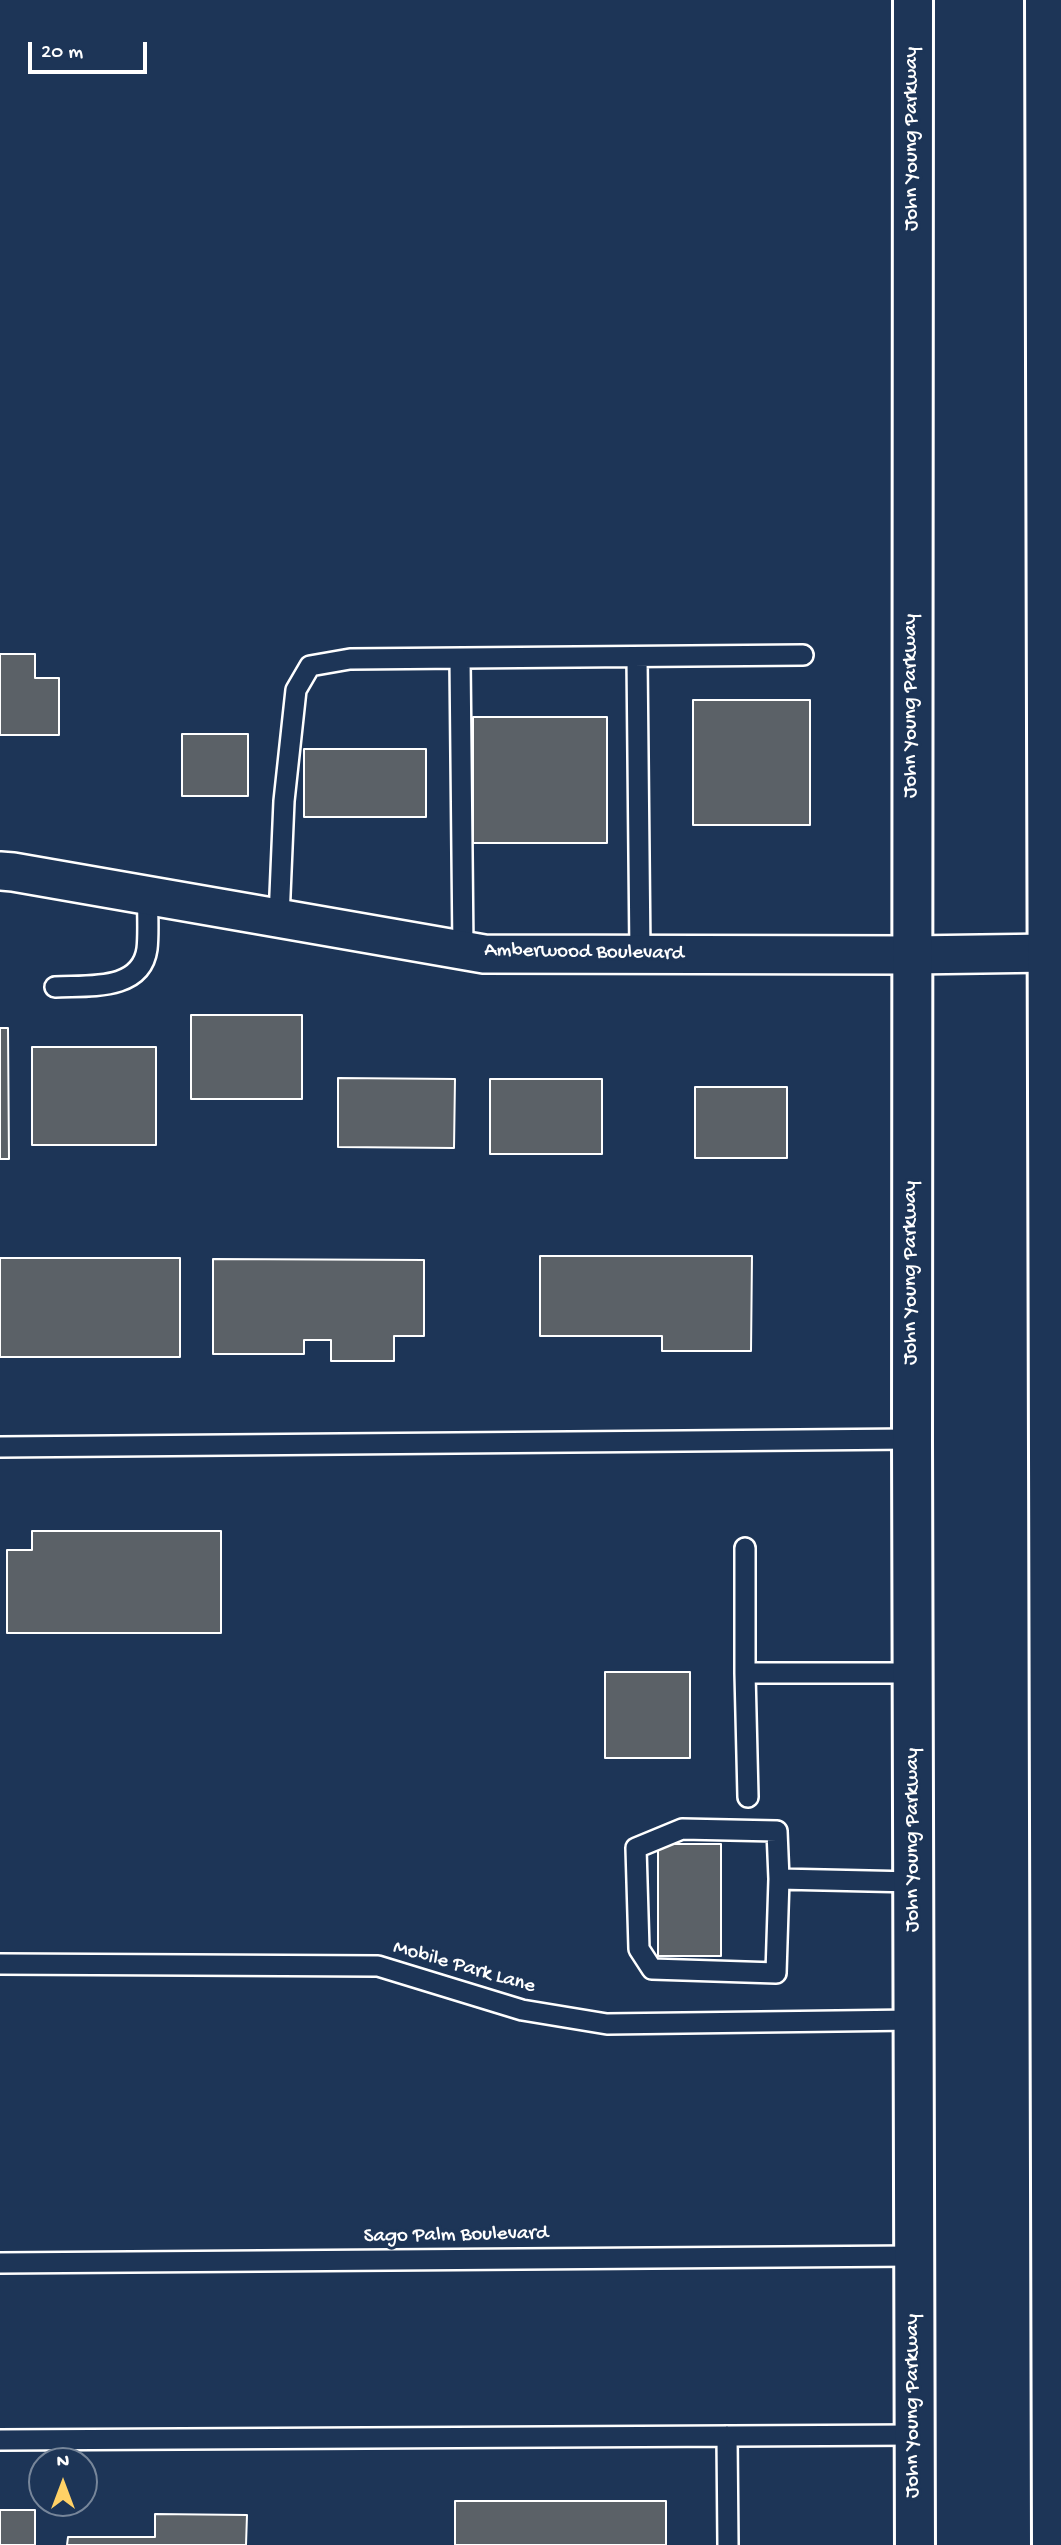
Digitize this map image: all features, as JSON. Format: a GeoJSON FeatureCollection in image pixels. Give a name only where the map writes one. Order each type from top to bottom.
{"type":"FeatureCollection","features":[{"type":"Feature","properties":{"kind":"highway","name":"John Young Parkway"},"geometry":{"type":"LineString","coordinates":[[913,0],[912,1439],[915,2545]]}},
{"type":"Feature","properties":{"kind":"highway"},"geometry":{"type":"LineString","coordinates":[[1045,0],[1056,1973],[1055,2525]]}},
{"type":"Feature","properties":{"kind":"street","name":"Amberwood Boulevard"},"geometry":{"type":"LineString","coordinates":[[0,872],[13,872],[484,954],[1050,953]]}},
{"type":"Feature","properties":{"kind":"lane"},"geometry":{"type":"LineString","coordinates":[[279,918],[284,802],[296,690],[310,666],[350,659],[803,655]]}},
{"type":"Feature","properties":{"kind":"lane"},"geometry":{"type":"LineString","coordinates":[[637,657],[640,954]]}},
{"type":"Feature","properties":{"kind":"lane"},"geometry":{"type":"LineString","coordinates":[[460,659],[463,950]]}},
{"type":"Feature","properties":{"kind":"lane"},"geometry":{"type":"LineString","coordinates":[[55,986],[111,983],[131,977],[141,967],[146,951],[148,895]]}},
{"type":"Feature","properties":{"kind":"lane"},"geometry":{"type":"LineString","coordinates":[[0,1447],[912,1439]]}},
{"type":"Feature","properties":{"kind":"lane"},"geometry":{"type":"LineString","coordinates":[[745,1548],[748,1797]]}},
{"type":"Feature","properties":{"kind":"lane"},"geometry":{"type":"LineString","coordinates":[[745,1673],[913,1673]]}},
{"type":"Feature","properties":{"kind":"lane"},"geometry":{"type":"LineString","coordinates":[[682,1829],[777,1831],[779,1879],[776,1973],[652,1969],[639,1949],[636,1849],[682,1829]]}},
{"type":"Feature","properties":{"kind":"lane"},"geometry":{"type":"LineString","coordinates":[[779,1879],[914,1882]]}},
{"type":"Feature","properties":{"kind":"lane","name":"Mobile Park Lane"},"geometry":{"type":"LineString","coordinates":[[0,1964],[378,1966],[522,2010],[607,2024],[914,2020]]}},
{"type":"Feature","properties":{"kind":"lane","name":"Sago Palm Boulevard"},"geometry":{"type":"LineString","coordinates":[[0,2263],[913,2256]]}},
{"type":"Feature","properties":{"kind":"lane"},"geometry":{"type":"LineString","coordinates":[[0,2440],[915,2435]]}},
{"type":"Feature","properties":{"kind":"lane"},"geometry":{"type":"LineString","coordinates":[[727,2436],[728,2545]]}},
{"type":"Feature","properties":{"kind":"building"},"geometry":{"type":"Polygon","coordinates":[[[0,654],[35,654],[35,678],[59,678],[59,735],[0,735],[0,654]]]}},
{"type":"Feature","properties":{"kind":"building"},"geometry":{"type":"Polygon","coordinates":[[[693,700],[810,700],[810,825],[693,825],[693,700]]]}},
{"type":"Feature","properties":{"kind":"building"},"geometry":{"type":"Polygon","coordinates":[[[473,717],[607,717],[607,843],[473,843],[473,717]]]}},
{"type":"Feature","properties":{"kind":"building"},"geometry":{"type":"Polygon","coordinates":[[[182,734],[248,734],[248,796],[182,796],[182,734]]]}},
{"type":"Feature","properties":{"kind":"building"},"geometry":{"type":"Polygon","coordinates":[[[304,749],[426,749],[426,817],[304,817],[304,749]]]}},
{"type":"Feature","properties":{"kind":"building"},"geometry":{"type":"Polygon","coordinates":[[[191,1015],[302,1015],[302,1099],[191,1099],[191,1015]]]}},
{"type":"Feature","properties":{"kind":"building"},"geometry":{"type":"Polygon","coordinates":[[[0,1028],[8,1028],[9,1159],[0,1159],[0,1028]]]}},
{"type":"Feature","properties":{"kind":"building"},"geometry":{"type":"Polygon","coordinates":[[[32,1047],[156,1047],[156,1145],[32,1145],[32,1047]]]}},
{"type":"Feature","properties":{"kind":"building"},"geometry":{"type":"Polygon","coordinates":[[[338,1078],[455,1079],[454,1148],[338,1147],[338,1078]]]}},
{"type":"Feature","properties":{"kind":"building"},"geometry":{"type":"Polygon","coordinates":[[[490,1079],[602,1079],[602,1154],[490,1154],[490,1079]]]}},
{"type":"Feature","properties":{"kind":"building"},"geometry":{"type":"Polygon","coordinates":[[[695,1087],[787,1087],[787,1158],[695,1158],[695,1087]]]}},
{"type":"Feature","properties":{"kind":"building"},"geometry":{"type":"Polygon","coordinates":[[[540,1256],[752,1256],[751,1351],[662,1351],[662,1336],[540,1336],[540,1256]]]}},
{"type":"Feature","properties":{"kind":"building"},"geometry":{"type":"Polygon","coordinates":[[[0,1258],[180,1258],[180,1357],[0,1357],[0,1258]]]}},
{"type":"Feature","properties":{"kind":"building"},"geometry":{"type":"Polygon","coordinates":[[[213,1259],[424,1260],[424,1336],[394,1336],[394,1361],[331,1361],[331,1340],[304,1340],[304,1354],[213,1354],[213,1259]]]}},
{"type":"Feature","properties":{"kind":"building"},"geometry":{"type":"Polygon","coordinates":[[[32,1531],[221,1531],[221,1633],[7,1633],[7,1550],[32,1550],[32,1531]]]}},
{"type":"Feature","properties":{"kind":"building"},"geometry":{"type":"Polygon","coordinates":[[[605,1672],[690,1672],[690,1758],[605,1758],[605,1672]]]}},
{"type":"Feature","properties":{"kind":"building"},"geometry":{"type":"Polygon","coordinates":[[[658,1844],[721,1844],[721,1956],[658,1956],[658,1844]]]}},
{"type":"Feature","properties":{"kind":"building"},"geometry":{"type":"Polygon","coordinates":[[[455,2501],[666,2501],[666,2545],[455,2545],[455,2501]]]}},
{"type":"Feature","properties":{"kind":"building"},"geometry":{"type":"Polygon","coordinates":[[[0,2510],[28,2510],[28,2517],[35,2517],[35,2545],[0,2545],[0,2510]]]}},
{"type":"Feature","properties":{"kind":"building"},"geometry":{"type":"Polygon","coordinates":[[[155,2514],[247,2515],[246,2545],[67,2545],[68,2537],[155,2537],[155,2514]]]}}]}
